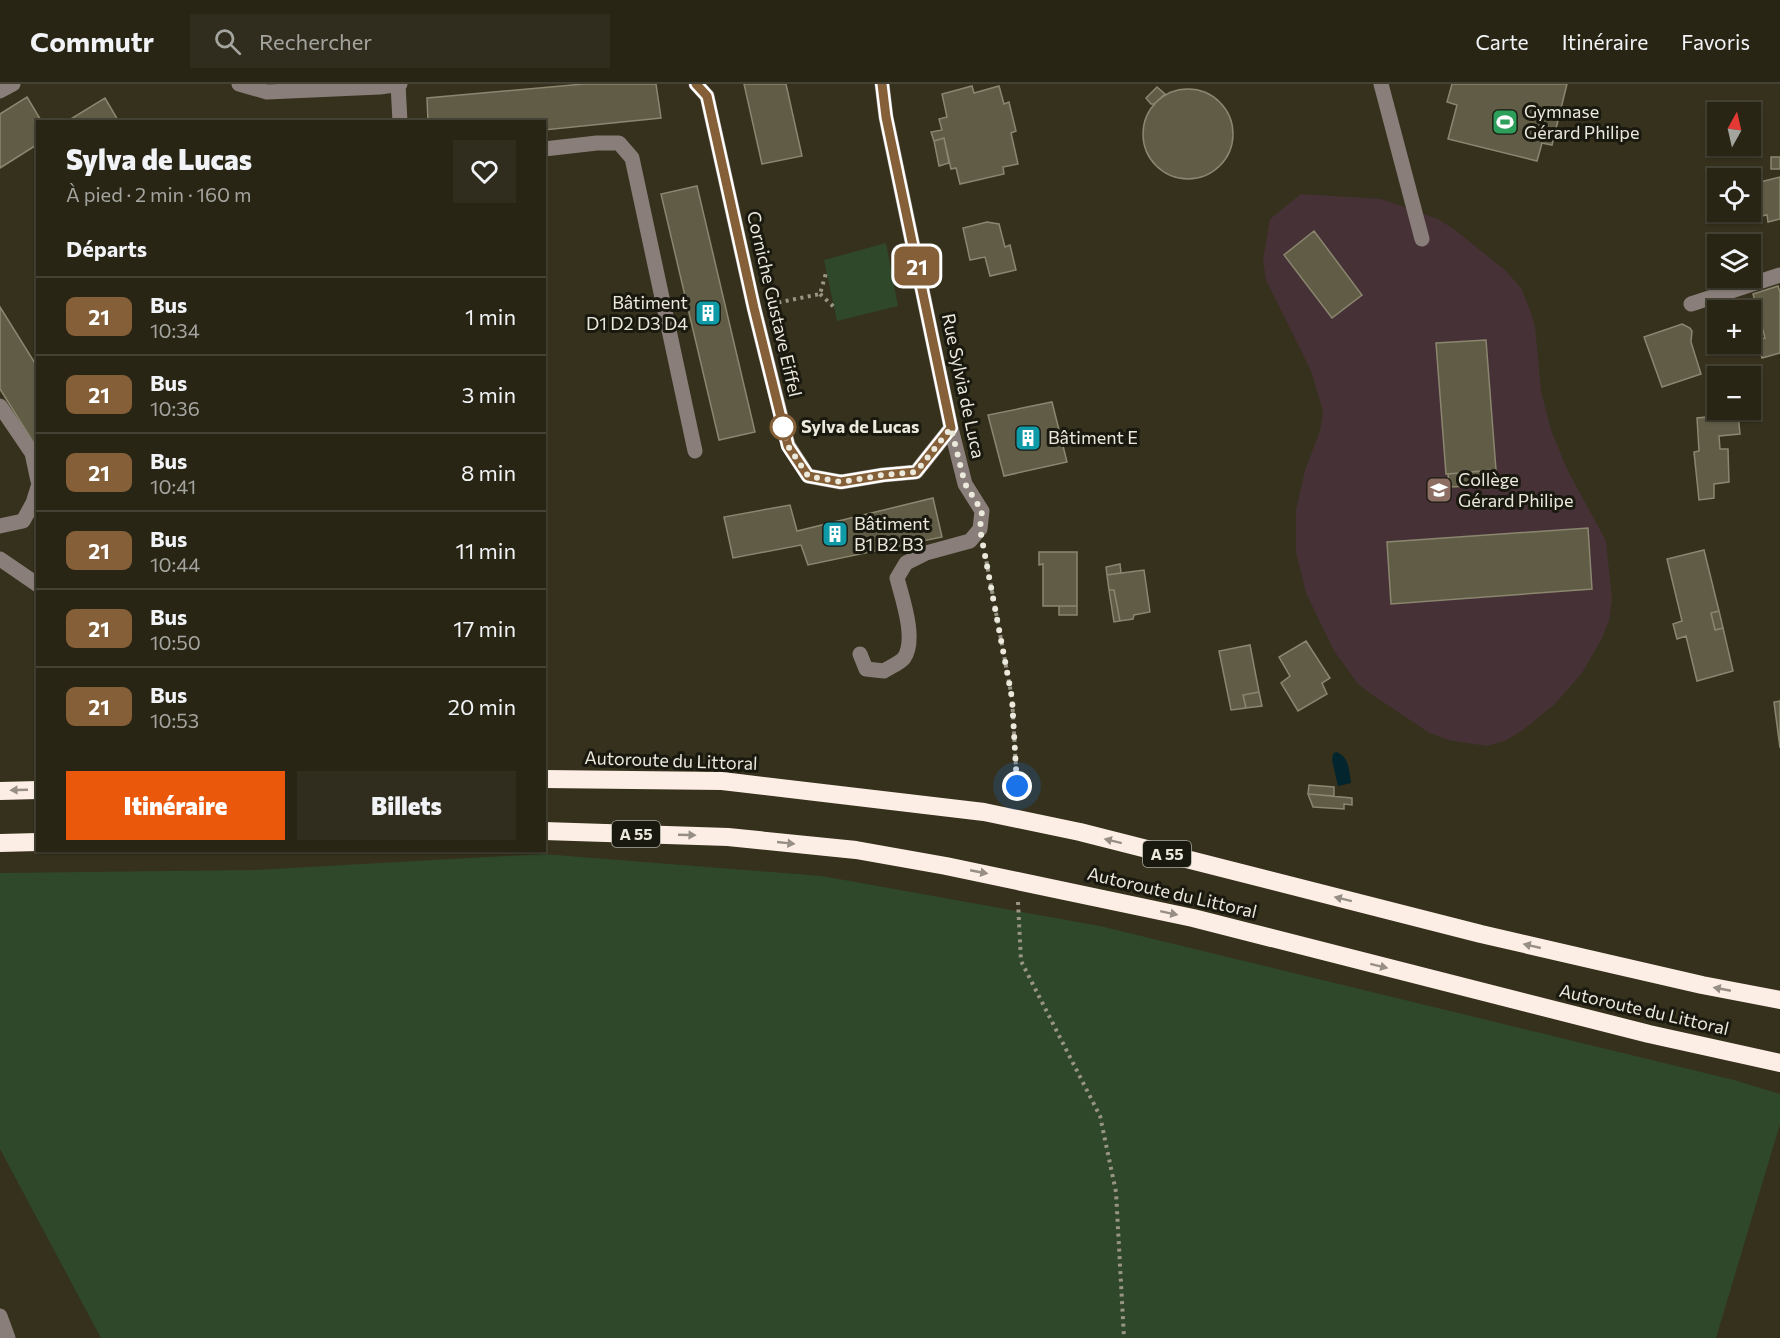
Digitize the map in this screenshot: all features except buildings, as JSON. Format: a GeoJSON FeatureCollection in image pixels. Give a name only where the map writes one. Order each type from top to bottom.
{"type":"FeatureCollection","features":[{"type":"Feature","properties":{"kind":"highway","name":"Autoroute du Littoral"},"geometry":{"type":"LineString","coordinates":[[546,778],[722,781],[984,813],[1080,832],[1481,934],[1702,985],[1780,1000]]}},
{"type":"Feature","properties":{"kind":"highway"},"geometry":{"type":"LineString","coordinates":[[0,791],[36,790]]}},
{"type":"Feature","properties":{"kind":"highway","name":"Autoroute du Littoral"},"geometry":{"type":"LineString","coordinates":[[546,831],[728,837],[856,850],[946,866],[1193,918],[1649,1034],[1780,1063]]}},
{"type":"Feature","properties":{"kind":"highway"},"geometry":{"type":"LineString","coordinates":[[0,843],[36,842]]}},
{"type":"Feature","properties":{"kind":"street"},"geometry":{"type":"LineString","coordinates":[[0,90],[13,84]]}},
{"type":"Feature","properties":{"kind":"street"},"geometry":{"type":"LineString","coordinates":[[239,84],[267,92],[380,87],[399,84],[400,120]]}},
{"type":"Feature","properties":{"kind":"street","name":"Corniche Gustave Eiffel"},"geometry":{"type":"LineString","coordinates":[[696,84],[707,96],[754,308],[788,446],[808,476],[841,482],[916,472],[951,428]]}},
{"type":"Feature","properties":{"kind":"street","name":"Rue Sylvia de Luca"},"geometry":{"type":"LineString","coordinates":[[882,84],[886,117],[951,428],[965,484],[982,511],[980,529]]}},
{"type":"Feature","properties":{"kind":"street"},"geometry":{"type":"LineString","coordinates":[[1381,84],[1422,239]]}},
{"type":"Feature","properties":{"kind":"street"},"geometry":{"type":"LineString","coordinates":[[546,148],[619,143],[632,158],[695,451]]}},
{"type":"Feature","properties":{"kind":"street"},"geometry":{"type":"LineString","coordinates":[[1691,304],[1780,275]]}},
{"type":"Feature","properties":{"kind":"street"},"geometry":{"type":"LineString","coordinates":[[0,405],[32,453],[36,472]]}},
{"type":"Feature","properties":{"kind":"street"},"geometry":{"type":"LineString","coordinates":[[0,526],[23,521],[36,493]]}},
{"type":"Feature","properties":{"kind":"street"},"geometry":{"type":"LineString","coordinates":[[860,654],[866,669],[884,671],[903,659],[908,647],[908,625],[897,578],[906,563],[926,553],[970,541],[980,529]]}},
{"type":"Feature","properties":{"kind":"street"},"geometry":{"type":"LineString","coordinates":[[0,559],[36,584]]}},
{"type":"Feature","properties":{"kind":"street"},"geometry":{"type":"LineString","coordinates":[[0,1316],[8,1338]]}},
{"type":"Feature","properties":{"kind":"path"},"geometry":{"type":"LineString","coordinates":[[820,294],[826,273]]}},
{"type":"Feature","properties":{"kind":"path"},"geometry":{"type":"LineString","coordinates":[[754,308],[820,294]]}},
{"type":"Feature","properties":{"kind":"path"},"geometry":{"type":"LineString","coordinates":[[820,294],[834,307]]}},
{"type":"Feature","properties":{"kind":"path"},"geometry":{"type":"LineString","coordinates":[[980,529],[1012,698],[1017,786]]}},
{"type":"Feature","properties":{"kind":"path"},"geometry":{"type":"LineString","coordinates":[[1018,902],[1021,961],[1100,1116],[1116,1192],[1124,1338]]}},
{"type":"Feature","properties":{"kind":"shaded area","name":"Collège Gérard Philipe"},"geometry":{"type":"Polygon","coordinates":[[[1301,194],[1381,199],[1438,219],[1505,270],[1521,288],[1529,307],[1535,326],[1541,391],[1551,430],[1567,469],[1606,541],[1612,600],[1609,621],[1582,673],[1555,704],[1523,730],[1505,741],[1487,746],[1448,740],[1428,732],[1374,696],[1358,684],[1334,651],[1306,593],[1296,552],[1296,510],[1305,470],[1320,431],[1323,411],[1311,371],[1266,280],[1263,260],[1270,219],[1301,194]]]}},
{"type":"Feature","properties":{"kind":"green space"},"geometry":{"type":"Polygon","coordinates":[[[886,243],[898,306],[837,321],[824,260],[886,243]]]}},
{"type":"Feature","properties":{"kind":"green space"},"geometry":{"type":"Polygon","coordinates":[[[543,854],[822,876],[1100,926],[1734,1080],[1780,1094],[1780,1124],[1716,1338],[101,1338],[0,1149],[0,873],[255,870],[543,854]]]}},
{"type":"Feature","properties":{"kind":"water"},"geometry":{"type":"Polygon","coordinates":[[[1336,752],[1346,760],[1351,783],[1338,786],[1332,760],[1336,752]]]}},
{"type":"Feature","properties":{"kind":"bus line","name":"21"},"geometry":{"type":"LineString","coordinates":[[696,84],[707,96],[754,308],[788,446],[808,476],[841,482],[916,472],[951,428],[886,117],[882,84]]}},
{"type":"Feature","properties":{"kind":"place","name":"Gymnase Gérard Philipe"},"geometry":{"type":"Point","coordinates":[1505,122]}},
{"type":"Feature","properties":{"kind":"place","name":"Bâtiment D1 D2 D3 D4"},"geometry":{"type":"Point","coordinates":[708,313]}},
{"type":"Feature","properties":{"kind":"place","name":"Sylva de Lucas"},"geometry":{"type":"Point","coordinates":[783,427]}},
{"type":"Feature","properties":{"kind":"place","name":"Bâtiment E"},"geometry":{"type":"Point","coordinates":[1028,438]}},
{"type":"Feature","properties":{"kind":"place","name":"Collège Gérard Philipe"},"geometry":{"type":"Point","coordinates":[1439,490]}},
{"type":"Feature","properties":{"kind":"place","name":"Bâtiment B1 B2 B3"},"geometry":{"type":"Point","coordinates":[835,534]}},
{"type":"Feature","properties":{"kind":"route"},"geometry":{"type":"LineString","coordinates":[[783,427],[788,446],[808,476],[841,482],[916,472],[951,428],[965,484],[982,511],[980,529],[1012,698],[1017,786]]}}]}
